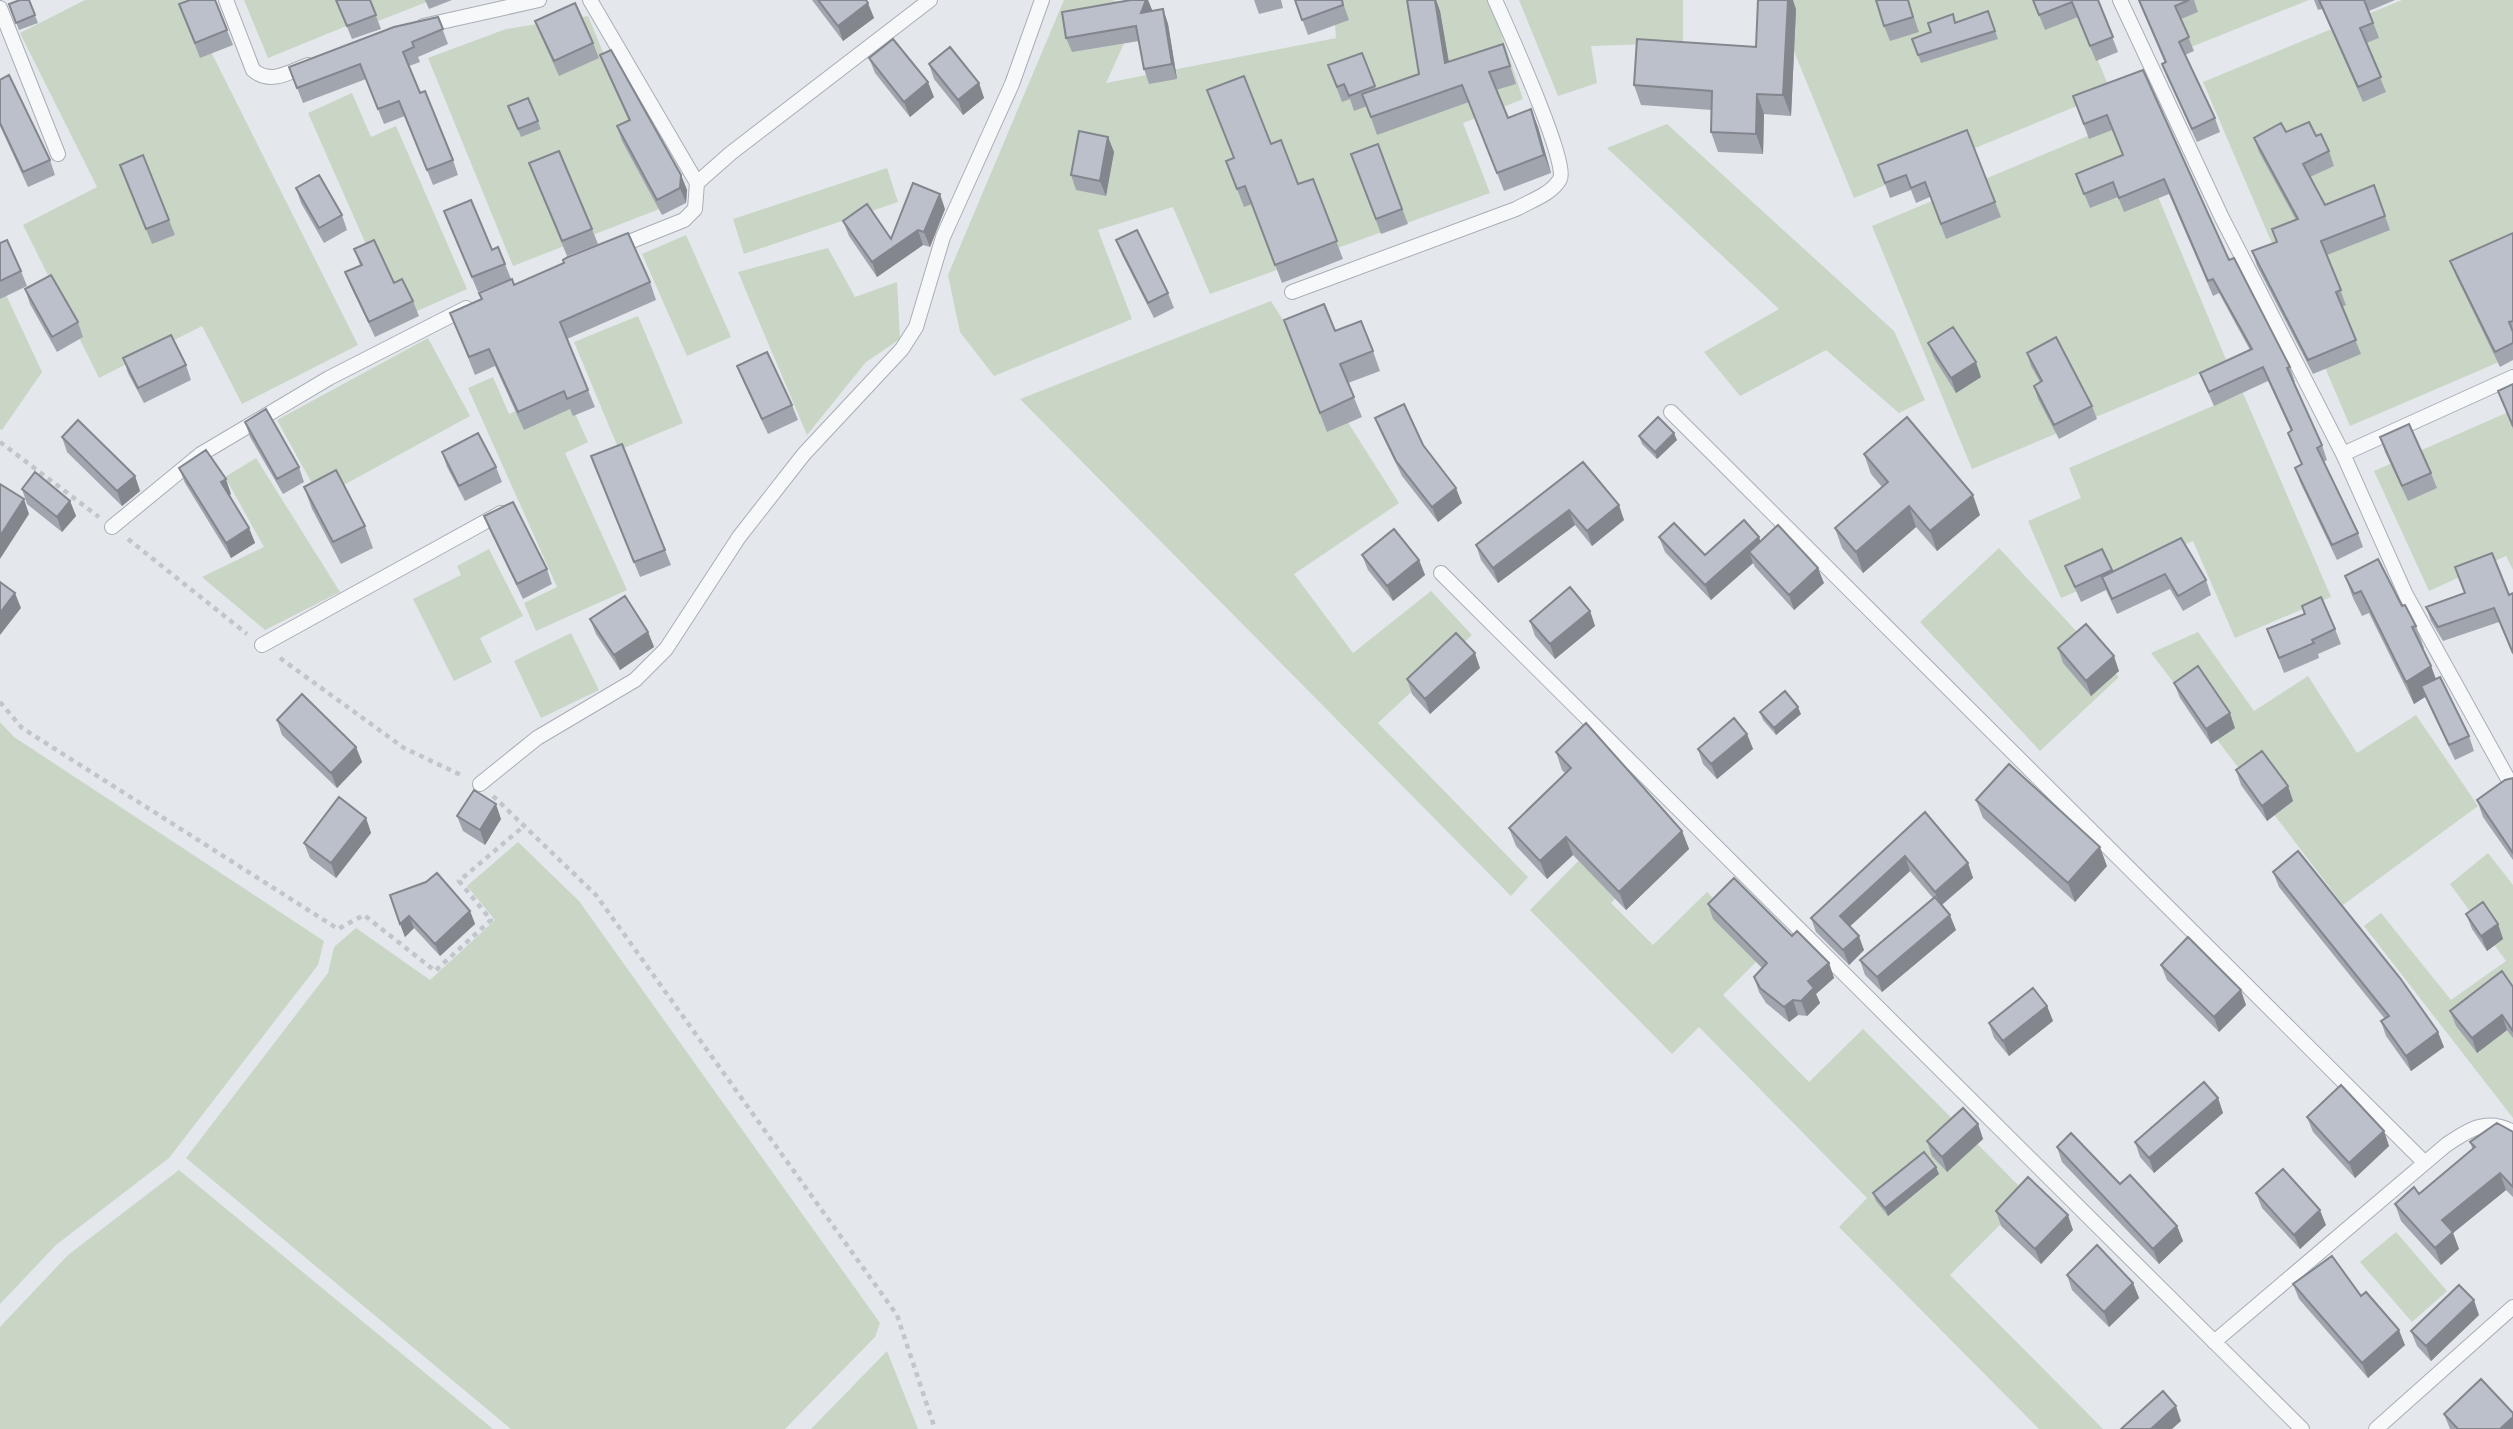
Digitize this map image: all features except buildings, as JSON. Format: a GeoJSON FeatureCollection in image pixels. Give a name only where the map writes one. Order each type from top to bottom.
{"type":"FeatureCollection","features":[{"type":"Feature","properties":{"kind":"lane"},"geometry":{"type":"LineString","coordinates":[[226,0],[253,70],[259,76],[275,78],[323,60]]}},
{"type":"Feature","properties":{"kind":"lane"},"geometry":{"type":"LineString","coordinates":[[408,30],[539,0]]}},
{"type":"Feature","properties":{"kind":"lane"},"geometry":{"type":"LineString","coordinates":[[590,0],[697,183],[695,209],[684,220],[597,254]]}},
{"type":"Feature","properties":{"kind":"lane"},"geometry":{"type":"LineString","coordinates":[[697,183],[731,152],[930,0]]}},
{"type":"Feature","properties":{"kind":"lane"},"geometry":{"type":"LineString","coordinates":[[480,784],[537,738],[643,673],[666,649],[739,537],[803,454],[902,349],[916,327],[943,237],[1012,83],[1042,0]]}},
{"type":"Feature","properties":{"kind":"lane"},"geometry":{"type":"LineString","coordinates":[[1292,292],[1516,209],[1549,191],[1561,178],[1562,169],[1552,136],[1495,0]]}},
{"type":"Feature","properties":{"kind":"lane"},"geometry":{"type":"LineString","coordinates":[[2120,0],[2222,218],[2343,454],[2406,595],[2513,788]]}},
{"type":"Feature","properties":{"kind":"lane"},"geometry":{"type":"LineString","coordinates":[[0,8],[58,154]]}},
{"type":"Feature","properties":{"kind":"lane"},"geometry":{"type":"LineString","coordinates":[[112,527],[201,454],[329,378],[474,304]]}},
{"type":"Feature","properties":{"kind":"lane"},"geometry":{"type":"LineString","coordinates":[[2343,454],[2513,377]]}},
{"type":"Feature","properties":{"kind":"lane"},"geometry":{"type":"LineString","coordinates":[[1671,412],[2424,1162]]}},
{"type":"Feature","properties":{"kind":"lane"},"geometry":{"type":"LineString","coordinates":[[262,645],[512,508]]}},
{"type":"Feature","properties":{"kind":"lane"},"geometry":{"type":"LineString","coordinates":[[1441,573],[2302,1429]]}},
{"type":"Feature","properties":{"kind":"lane"},"geometry":{"type":"LineString","coordinates":[[2214,1342],[2424,1162],[2474,1126],[2500,1124],[2513,1132]]}},
{"type":"Feature","properties":{"kind":"lane"},"geometry":{"type":"LineString","coordinates":[[2376,1429],[2513,1307]]}},
{"type":"Feature","properties":{"kind":"path"},"geometry":{"type":"LineString","coordinates":[[0,442],[262,645],[404,748],[480,784],[596,895],[897,1315],[935,1429]]}},
{"type":"Feature","properties":{"kind":"path"},"geometry":{"type":"LineString","coordinates":[[0,702],[22,728],[338,929],[364,915],[435,971],[491,920],[459,881],[524,826]]}},
{"type":"Feature","properties":{"kind":"green space"},"geometry":{"type":"Polygon","coordinates":[[[85,0],[185,0],[358,345],[242,404],[202,326],[99,378],[23,225],[97,187],[20,33],[85,0]]]}},
{"type":"Feature","properties":{"kind":"green space"},"geometry":{"type":"Polygon","coordinates":[[[244,0],[339,0],[349,25],[268,58],[244,0]]]}},
{"type":"Feature","properties":{"kind":"green space"},"geometry":{"type":"Polygon","coordinates":[[[364,0],[432,0],[373,23],[364,0]]]}},
{"type":"Feature","properties":{"kind":"green space"},"geometry":{"type":"Polygon","coordinates":[[[1064,0],[1111,0],[1141,6],[1106,83],[1336,38],[1333,0],[1490,0],[1523,99],[1463,123],[1490,193],[1210,294],[1173,207],[1098,230],[1132,319],[994,376],[960,332],[948,275],[1064,0]]]}},
{"type":"Feature","properties":{"kind":"green space"},"geometry":{"type":"Polygon","coordinates":[[[1519,0],[1683,0],[1683,43],[1591,46],[1597,83],[1558,96],[1519,0]]]}},
{"type":"Feature","properties":{"kind":"green space"},"geometry":{"type":"Polygon","coordinates":[[[1773,0],[2073,0],[2111,92],[1854,198],[1773,0]]]}},
{"type":"Feature","properties":{"kind":"green space"},"geometry":{"type":"Polygon","coordinates":[[[2159,0],[2309,0],[2181,51],[2159,0]]]}},
{"type":"Feature","properties":{"kind":"green space"},"geometry":{"type":"Polygon","coordinates":[[[2402,0],[2513,0],[2513,356],[2350,426],[2203,82],[2402,0]]]}},
{"type":"Feature","properties":{"kind":"green space"},"geometry":{"type":"Polygon","coordinates":[[[588,16],[667,206],[513,266],[428,58],[506,29],[588,16]]]}},
{"type":"Feature","properties":{"kind":"green space"},"geometry":{"type":"Polygon","coordinates":[[[352,93],[371,137],[396,126],[467,289],[399,319],[308,113],[352,93]]]}},
{"type":"Feature","properties":{"kind":"green space"},"geometry":{"type":"Polygon","coordinates":[[[2126,120],[2227,362],[1972,469],[1872,226],[2126,120]]]}},
{"type":"Feature","properties":{"kind":"green space"},"geometry":{"type":"Polygon","coordinates":[[[1667,124],[1894,331],[1925,400],[1899,413],[1826,350],[1740,396],[1704,352],[1779,309],[1607,148],[1667,124]]]}},
{"type":"Feature","properties":{"kind":"green space"},"geometry":{"type":"Polygon","coordinates":[[[887,168],[898,202],[744,254],[733,219],[887,168]]]}},
{"type":"Feature","properties":{"kind":"green space"},"geometry":{"type":"Polygon","coordinates":[[[686,235],[731,337],[687,356],[642,254],[686,235]]]}},
{"type":"Feature","properties":{"kind":"green space"},"geometry":{"type":"Polygon","coordinates":[[[828,248],[855,297],[897,282],[900,339],[866,362],[807,435],[738,272],[828,248]]]}},
{"type":"Feature","properties":{"kind":"green space"},"geometry":{"type":"Polygon","coordinates":[[[0,282],[42,372],[2,430],[0,429],[0,282]]]}},
{"type":"Feature","properties":{"kind":"green space"},"geometry":{"type":"Polygon","coordinates":[[[1271,301],[1399,503],[1294,574],[1353,653],[1431,591],[1472,635],[1378,723],[1528,877],[1511,896],[1020,399],[1271,301]]]}},
{"type":"Feature","properties":{"kind":"green space"},"geometry":{"type":"Polygon","coordinates":[[[638,316],[683,423],[619,450],[574,342],[638,316]]]}},
{"type":"Feature","properties":{"kind":"green space"},"geometry":{"type":"Polygon","coordinates":[[[428,338],[470,416],[320,498],[277,420],[428,338]]]}},
{"type":"Feature","properties":{"kind":"green space"},"geometry":{"type":"Polygon","coordinates":[[[493,377],[509,414],[564,389],[588,442],[565,453],[627,590],[536,631],[524,603],[557,587],[468,388],[493,377]]]}},
{"type":"Feature","properties":{"kind":"green space"},"geometry":{"type":"Polygon","coordinates":[[[2243,393],[2331,597],[2235,638],[2193,541],[2061,598],[2028,521],[2081,498],[2069,468],[2243,393]]]}},
{"type":"Feature","properties":{"kind":"green space"},"geometry":{"type":"Polygon","coordinates":[[[2513,410],[2513,570],[2506,556],[2429,591],[2374,471],[2513,410]]]}},
{"type":"Feature","properties":{"kind":"green space"},"geometry":{"type":"Polygon","coordinates":[[[256,458],[340,592],[265,630],[202,577],[264,547],[225,477],[256,458]]]}},
{"type":"Feature","properties":{"kind":"green space"},"geometry":{"type":"Polygon","coordinates":[[[1999,548],[2119,677],[2040,751],[1920,622],[1999,548]]]}},
{"type":"Feature","properties":{"kind":"green space"},"geometry":{"type":"Polygon","coordinates":[[[489,549],[523,616],[480,638],[492,662],[454,681],[413,599],[461,575],[457,566],[489,549]]]}},
{"type":"Feature","properties":{"kind":"green space"},"geometry":{"type":"Polygon","coordinates":[[[2198,632],[2254,711],[2308,676],[2357,753],[2416,715],[2478,806],[2343,905],[2151,653],[2198,632]]]}},
{"type":"Feature","properties":{"kind":"green space"},"geometry":{"type":"Polygon","coordinates":[[[571,633],[599,690],[541,718],[514,661],[571,633]]]}},
{"type":"Feature","properties":{"kind":"green space"},"geometry":{"type":"Polygon","coordinates":[[[0,722],[14,737],[324,941],[318,965],[169,1158],[56,1245],[0,1304],[0,722]]]}},
{"type":"Feature","properties":{"kind":"green space"},"geometry":{"type":"Polygon","coordinates":[[[1612,827],[1649,865],[1611,903],[1653,945],[1707,892],[1766,952],[1723,995],[1809,1082],[1863,1029],[2029,1196],[1950,1275],[2103,1429],[2039,1429],[1839,1227],[1867,1198],[1699,1027],[1672,1054],[1530,910],[1612,827]]]}},
{"type":"Feature","properties":{"kind":"green space"},"geometry":{"type":"Polygon","coordinates":[[[518,842],[579,901],[880,1323],[875,1337],[785,1429],[511,1429],[186,1158],[328,973],[334,947],[356,928],[430,980],[495,920],[467,886],[518,842]]]}},
{"type":"Feature","properties":{"kind":"green space"},"geometry":{"type":"Polygon","coordinates":[[[2488,853],[2513,885],[2513,1118],[2364,926],[2381,913],[2451,1000],[2506,961],[2450,884],[2488,853]]]}},
{"type":"Feature","properties":{"kind":"green space"},"geometry":{"type":"Polygon","coordinates":[[[179,1170],[493,1429],[0,1429],[0,1327],[68,1255],[179,1170]]]}},
{"type":"Feature","properties":{"kind":"green space"},"geometry":{"type":"Polygon","coordinates":[[[2396,1232],[2447,1291],[2412,1322],[2360,1262],[2396,1232]]]}},
{"type":"Feature","properties":{"kind":"green space"},"geometry":{"type":"Polygon","coordinates":[[[887,1351],[918,1429],[811,1429],[887,1351]]]}}]}
